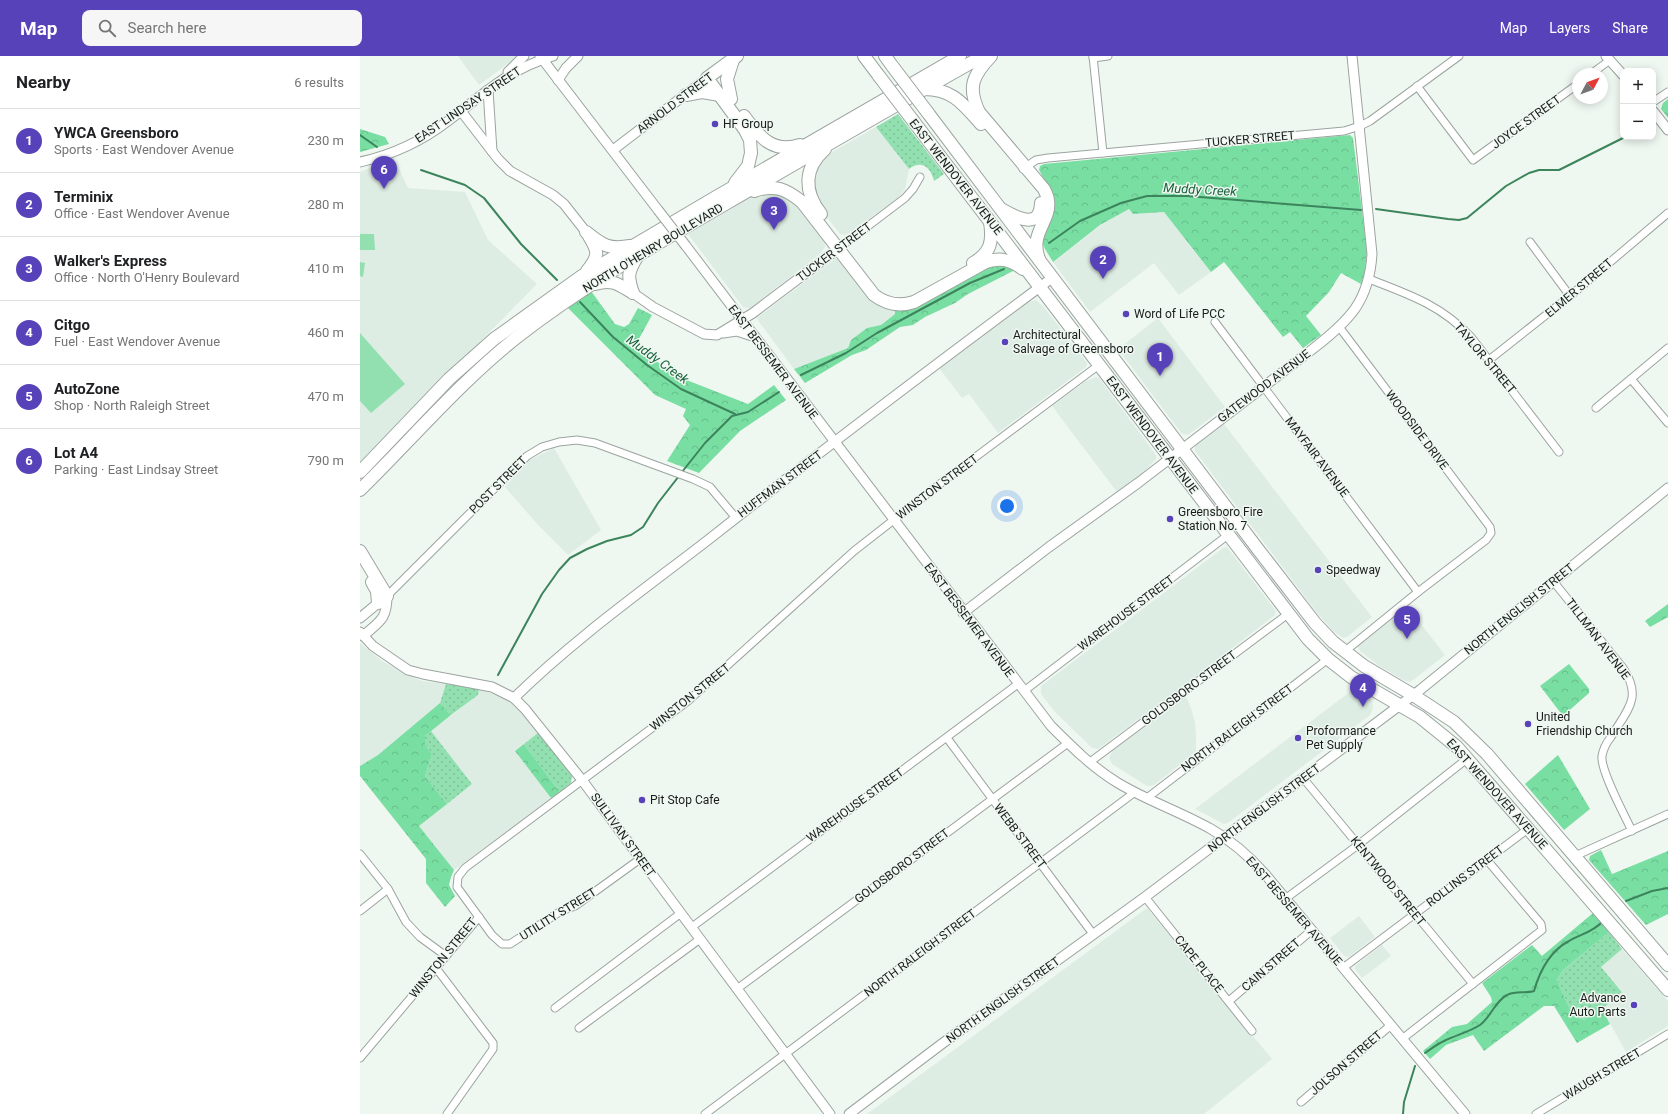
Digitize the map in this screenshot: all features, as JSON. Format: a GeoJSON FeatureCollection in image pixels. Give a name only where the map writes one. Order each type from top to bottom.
{"type":"FeatureCollection","features":[{"type":"Feature","properties":{"kind":"highway","name":"EAST WENDOVER AVENUE"},"geometry":{"type":"LineString","coordinates":[[864,56],[1308,639],[1328,659],[1351,677],[1400,705],[1434,727],[1468,758],[1668,990]]}},
{"type":"Feature","properties":{"kind":"highway","name":"EAST WENDOVER AVENUE"},"geometry":{"type":"LineString","coordinates":[[885,56],[1315,623],[1344,652],[1454,722],[1476,742],[1668,965]]}},
{"type":"Feature","properties":{"kind":"highway"},"geometry":{"type":"LineString","coordinates":[[924,76],[937,63],[941,56]]}},
{"type":"Feature","properties":{"kind":"highway","name":"NORTH O'HENRY BOULEVARD"},"geometry":{"type":"LineString","coordinates":[[360,472],[449,379],[483,349],[528,314],[635,251],[730,189],[960,56]]}},
{"type":"Feature","properties":{"kind":"highway","name":"NORTH O'HENRY BOULEVARD"},"geometry":{"type":"LineString","coordinates":[[635,251],[740,196],[983,56]]}},
{"type":"Feature","properties":{"kind":"highway"},"geometry":{"type":"LineString","coordinates":[[991,56],[976,75],[973,86],[973,99],[979,112],[1024,168],[1039,193],[1041,204],[1041,209],[1034,219],[1020,219],[1000,209]]}},
{"type":"Feature","properties":{"kind":"highway"},"geometry":{"type":"LineString","coordinates":[[730,189],[748,166],[751,153],[750,140],[726,97],[726,79],[736,57]]}},
{"type":"Feature","properties":{"kind":"highway","name":"ARNOLD STREET"},"geometry":{"type":"LineString","coordinates":[[709,76],[736,57]]}},
{"type":"Feature","properties":{"kind":"highway"},"geometry":{"type":"LineString","coordinates":[[709,76],[758,134],[767,142],[779,147],[792,148],[813,141]]}},
{"type":"Feature","properties":{"kind":"highway"},"geometry":{"type":"LineString","coordinates":[[924,89],[936,89],[951,94],[961,102],[1044,189],[1048,200],[1048,211],[1039,230],[1036,242],[1040,262]]}},
{"type":"Feature","properties":{"kind":"highway"},"geometry":{"type":"LineString","coordinates":[[686,95],[702,92],[726,97]]}},
{"type":"Feature","properties":{"kind":"highway"},"geometry":{"type":"LineString","coordinates":[[839,139],[823,151],[814,165],[807,180],[808,190],[811,200],[874,295],[885,302],[892,304],[907,304],[914,302],[986,262],[1000,258],[1008,260],[1030,274]]}},
{"type":"Feature","properties":{"kind":"highway"},"geometry":{"type":"LineString","coordinates":[[740,196],[762,188],[778,188],[790,192],[802,202],[879,291],[889,297],[906,298],[981,258],[990,245],[990,222]]}},
{"type":"Feature","properties":{"kind":"highway"},"geometry":{"type":"LineString","coordinates":[[586,232],[607,247],[635,251],[628,280],[633,293]]}},
{"type":"Feature","properties":{"kind":"highway"},"geometry":{"type":"LineString","coordinates":[[586,232],[596,247],[597,255],[585,281],[606,281],[617,283],[633,293]]}},
{"type":"Feature","properties":{"kind":"highway","name":"NORTH O'HENRY BOULEVARD"},"geometry":{"type":"LineString","coordinates":[[361,489],[433,414],[479,369],[585,281]]}},
{"type":"Feature","properties":{"kind":"highway"},"geometry":{"type":"LineString","coordinates":[[360,551],[382,599]]}},
{"type":"Feature","properties":{"kind":"highway"},"geometry":{"type":"LineString","coordinates":[[360,562],[382,599]]}},
{"type":"Feature","properties":{"kind":"street"},"geometry":{"type":"LineString","coordinates":[[503,78],[524,56]]}},
{"type":"Feature","properties":{"kind":"street","name":"EAST LINDSAY STREET"},"geometry":{"type":"LineString","coordinates":[[360,162],[408,146],[427,135],[461,111],[503,78],[541,58],[553,56]]}},
{"type":"Feature","properties":{"kind":"street"},"geometry":{"type":"LineString","coordinates":[[558,80],[566,68],[578,56]]}},
{"type":"Feature","properties":{"kind":"street"},"geometry":{"type":"LineString","coordinates":[[1103,153],[1093,57],[1108,56]]}},
{"type":"Feature","properties":{"kind":"street","name":"GATEWOOD AVENUE"},"geometry":{"type":"LineString","coordinates":[[964,613],[1340,328],[1358,304],[1369,279],[1372,244],[1352,56]]}},
{"type":"Feature","properties":{"kind":"street","name":"TUCKER STREET"},"geometry":{"type":"LineString","coordinates":[[1024,168],[1042,158],[1344,130],[1360,126],[1370,121],[1459,56]]}},
{"type":"Feature","properties":{"kind":"street","name":"EAST BESSEMER AVENUE"},"geometry":{"type":"LineString","coordinates":[[541,58],[613,150],[834,443],[1051,726],[1068,743],[1114,781],[1206,826],[1224,837],[1251,859],[1465,1114]]}},
{"type":"Feature","properties":{"kind":"street"},"geometry":{"type":"LineString","coordinates":[[1597,68],[1608,58],[1620,72]]}},
{"type":"Feature","properties":{"kind":"street","name":"ARNOLD STREET"},"geometry":{"type":"LineString","coordinates":[[613,150],[709,76]]}},
{"type":"Feature","properties":{"kind":"street","name":"JOYCE STREET"},"geometry":{"type":"LineString","coordinates":[[1418,86],[1474,160],[1572,88]]}},
{"type":"Feature","properties":{"kind":"street"},"geometry":{"type":"LineString","coordinates":[[488,90],[492,151]]}},
{"type":"Feature","properties":{"kind":"street"},"geometry":{"type":"LineString","coordinates":[[1656,100],[1668,92]]}},
{"type":"Feature","properties":{"kind":"street"},"geometry":{"type":"LineString","coordinates":[[461,111],[510,172],[553,195],[586,232]]}},
{"type":"Feature","properties":{"kind":"street"},"geometry":{"type":"LineString","coordinates":[[1656,115],[1668,130]]}},
{"type":"Feature","properties":{"kind":"street","name":"TUCKER STREET"},"geometry":{"type":"LineString","coordinates":[[722,333],[741,319],[753,313],[905,198],[913,189],[920,177]]}},
{"type":"Feature","properties":{"kind":"street","name":"ELMER STREET"},"geometry":{"type":"LineString","coordinates":[[1489,360],[1570,296],[1668,213]]}},
{"type":"Feature","properties":{"kind":"street"},"geometry":{"type":"LineString","coordinates":[[1530,242],[1570,296]]}},
{"type":"Feature","properties":{"kind":"street","name":"HUFFMAN STREET"},"geometry":{"type":"LineString","coordinates":[[514,698],[530,682],[579,641],[736,518],[1052,278]]}},
{"type":"Feature","properties":{"kind":"street","name":"TAYLOR STREET"},"geometry":{"type":"LineString","coordinates":[[1369,279],[1423,300],[1458,323],[1489,360],[1559,452]]}},
{"type":"Feature","properties":{"kind":"street"},"geometry":{"type":"LineString","coordinates":[[633,293],[653,307],[704,334],[713,335],[737,331],[755,338]]}},
{"type":"Feature","properties":{"kind":"street","name":"MAYFAIR AVENUE"},"geometry":{"type":"LineString","coordinates":[[1215,322],[1418,592]]}},
{"type":"Feature","properties":{"kind":"street","name":"WOODSIDE DRIVE"},"geometry":{"type":"LineString","coordinates":[[1340,328],[1490,527],[1491,533],[1486,540],[1418,592]]}},
{"type":"Feature","properties":{"kind":"street"},"geometry":{"type":"LineString","coordinates":[[1596,408],[1668,348]]}},
{"type":"Feature","properties":{"kind":"street","name":"WINSTON STREET"},"geometry":{"type":"LineString","coordinates":[[360,1058],[479,917],[457,887],[458,877],[465,868],[688,701],[838,565],[894,520],[1099,365]]}},
{"type":"Feature","properties":{"kind":"street"},"geometry":{"type":"LineString","coordinates":[[1631,379],[1668,423]]}},
{"type":"Feature","properties":{"kind":"street","name":"POST STREET"},"geometry":{"type":"LineString","coordinates":[[360,618],[382,599],[527,456],[542,447],[559,442],[577,440],[595,443],[693,479],[710,487],[736,518]]}},
{"type":"Feature","properties":{"kind":"street","name":"NORTH ENGLISH STREET"},"geometry":{"type":"LineString","coordinates":[[849,1114],[1145,897],[1400,705],[1668,488]]}},
{"type":"Feature","properties":{"kind":"street","name":"WAREHOUSE STREET"},"geometry":{"type":"LineString","coordinates":[[692,927],[947,738],[1021,687],[1228,534]]}},
{"type":"Feature","properties":{"kind":"street","name":"TILLMAN AVENUE"},"geometry":{"type":"LineString","coordinates":[[1553,581],[1623,668],[1630,679],[1633,696],[1628,709],[1607,744],[1602,757],[1604,768],[1632,831]]}},
{"type":"Feature","properties":{"kind":"street"},"geometry":{"type":"LineString","coordinates":[[1344,652],[1418,592]]}},
{"type":"Feature","properties":{"kind":"street"},"geometry":{"type":"LineString","coordinates":[[362,634],[384,616],[387,609],[382,599]]}},
{"type":"Feature","properties":{"kind":"street","name":"GOLDSBORO STREET"},"geometry":{"type":"LineString","coordinates":[[1090,762],[1288,614]]}},
{"type":"Feature","properties":{"kind":"street","name":"SULLIVAN STREET"},"geometry":{"type":"LineString","coordinates":[[362,634],[386,656],[408,670],[492,687],[514,698],[536,721],[582,780],[830,1114]]}},
{"type":"Feature","properties":{"kind":"street","name":"NORTH RALEIGH STREET"},"geometry":{"type":"LineString","coordinates":[[1147,798],[1328,659]]}},
{"type":"Feature","properties":{"kind":"street","name":"WEBB STREET"},"geometry":{"type":"LineString","coordinates":[[947,738],[1093,934]]}},
{"type":"Feature","properties":{"kind":"street","name":"GOLDSBORO STREET"},"geometry":{"type":"LineString","coordinates":[[737,989],[1068,743]]}},
{"type":"Feature","properties":{"kind":"street"},"geometry":{"type":"LineString","coordinates":[[1285,899],[1358,845],[1468,758]]}},
{"type":"Feature","properties":{"kind":"street","name":"KENTWOOD STREET"},"geometry":{"type":"LineString","coordinates":[[1303,778],[1473,984]]}},
{"type":"Feature","properties":{"kind":"street","name":"NORTH RALEIGH STREET"},"geometry":{"type":"LineString","coordinates":[[705,1114],[1135,792]]}},
{"type":"Feature","properties":{"kind":"street"},"geometry":{"type":"LineString","coordinates":[[1575,856],[1668,814]]}},
{"type":"Feature","properties":{"kind":"street","name":"ROLLINS STREET"},"geometry":{"type":"LineString","coordinates":[[1343,968],[1529,828]]}},
{"type":"Feature","properties":{"kind":"street"},"geometry":{"type":"LineString","coordinates":[[360,854],[388,889],[406,922],[420,937],[446,956]]}},
{"type":"Feature","properties":{"kind":"street","name":"UTILITY STREET"},"geometry":{"type":"LineString","coordinates":[[479,917],[492,935],[502,944],[510,944],[560,911],[575,906],[640,859]]}},
{"type":"Feature","properties":{"kind":"street","name":"JOLSON STREET"},"geometry":{"type":"LineString","coordinates":[[1402,1039],[1542,930],[1541,924],[1487,860]]}},
{"type":"Feature","properties":{"kind":"street"},"geometry":{"type":"LineString","coordinates":[[360,911],[388,889]]}},
{"type":"Feature","properties":{"kind":"street","name":"CAPE PLACE"},"geometry":{"type":"LineString","coordinates":[[1145,897],[1252,1031]]}},
{"type":"Feature","properties":{"kind":"street"},"geometry":{"type":"LineString","coordinates":[[555,1008],[681,913]]}},
{"type":"Feature","properties":{"kind":"street","name":"CAIN STREET"},"geometry":{"type":"LineString","coordinates":[[1229,1001],[1312,930]]}},
{"type":"Feature","properties":{"kind":"street"},"geometry":{"type":"LineString","coordinates":[[579,1028],[700,939]]}},
{"type":"Feature","properties":{"kind":"street"},"geometry":{"type":"LineString","coordinates":[[436,968],[493,1043],[493,1050],[447,1114]]}},
{"type":"Feature","properties":{"kind":"street","name":"JOLSON STREET"},"geometry":{"type":"LineString","coordinates":[[1302,1102],[1390,1025]]}},
{"type":"Feature","properties":{"kind":"street","name":"WAUGH STREET"},"geometry":{"type":"LineString","coordinates":[[1536,1114],[1668,1034]]}},
{"type":"Feature","properties":{"kind":"shaded area"},"geometry":{"type":"Polygon","coordinates":[[[458,56],[518,56],[479,85],[458,56]]]}},
{"type":"Feature","properties":{"kind":"shaded area"},"geometry":{"type":"Polygon","coordinates":[[[876,127],[909,169],[905,189],[899,197],[848,234],[843,235],[840,234],[815,202],[812,177],[819,162],[827,155],[876,127]]]}},
{"type":"Feature","properties":{"kind":"shaded area"},"geometry":{"type":"Polygon","coordinates":[[[394,158],[408,188],[465,192],[488,240],[537,284],[360,464],[360,172],[394,158]]]}},
{"type":"Feature","properties":{"kind":"shaded area"},"geometry":{"type":"Polygon","coordinates":[[[769,191],[794,199],[825,238],[825,247],[820,254],[750,308],[747,308],[743,307],[688,234],[759,193],[769,191]]]}},
{"type":"Feature","properties":{"kind":"shaded area"},"geometry":{"type":"Polygon","coordinates":[[[1129,209],[1133,214],[1164,212],[1211,272],[1179,295],[1154,263],[1090,312],[1053,262],[1101,225],[1129,209]]]}},
{"type":"Feature","properties":{"kind":"shaded area"},"geometry":{"type":"Polygon","coordinates":[[[835,259],[838,259],[895,309],[895,314],[881,325],[867,328],[851,340],[848,348],[794,369],[757,319],[835,259]]]}},
{"type":"Feature","properties":{"kind":"shaded area"},"geometry":{"type":"Polygon","coordinates":[[[1036,300],[1043,306],[1087,363],[1086,367],[998,433],[969,394],[962,398],[939,368],[1025,303],[1036,300]]]}},
{"type":"Feature","properties":{"kind":"shaded area"},"geometry":{"type":"Polygon","coordinates":[[[1158,318],[1225,407],[1188,435],[1182,434],[1118,349],[1158,318]]]}},
{"type":"Feature","properties":{"kind":"shaded area"},"geometry":{"type":"Polygon","coordinates":[[[1096,377],[1099,378],[1156,455],[1156,459],[1143,473],[1117,492],[1052,406],[1086,381],[1096,377]]]}},
{"type":"Feature","properties":{"kind":"shaded area"},"geometry":{"type":"Polygon","coordinates":[[[1224,424],[1372,617],[1347,637],[1343,638],[1333,631],[1317,613],[1195,451],[1195,446],[1224,424]]]}},
{"type":"Feature","properties":{"kind":"shaded area"},"geometry":{"type":"Polygon","coordinates":[[[554,448],[601,530],[568,555],[538,525],[505,487],[526,462],[554,448]]]}},
{"type":"Feature","properties":{"kind":"shaded area"},"geometry":{"type":"Polygon","coordinates":[[[1227,547],[1276,611],[1275,615],[1189,682],[1098,749],[1092,748],[1054,711],[1041,694],[1041,686],[1223,548],[1227,547]]]}},
{"type":"Feature","properties":{"kind":"shaded area"},"geometry":{"type":"Polygon","coordinates":[[[1407,606],[1445,655],[1409,682],[1378,665],[1360,651],[1358,646],[1360,642],[1407,606]]]}},
{"type":"Feature","properties":{"kind":"shaded area"},"geometry":{"type":"Polygon","coordinates":[[[360,643],[382,661],[406,674],[422,681],[446,684],[440,703],[378,755],[360,766],[360,643]]]}},
{"type":"Feature","properties":{"kind":"shaded area"},"geometry":{"type":"Polygon","coordinates":[[[1355,688],[1372,701],[1373,708],[1370,715],[1228,823],[1224,824],[1195,809],[1355,688]]]}},
{"type":"Feature","properties":{"kind":"shaded area"},"geometry":{"type":"Polygon","coordinates":[[[479,689],[499,696],[510,702],[539,732],[515,751],[551,798],[454,870],[419,826],[472,784],[431,731],[478,695],[479,689]]]}},
{"type":"Feature","properties":{"kind":"shaded area"},"geometry":{"type":"Polygon","coordinates":[[[1186,697],[1195,722],[1196,752],[1154,785],[1150,786],[1147,786],[1112,764],[1109,758],[1112,751],[1186,697]]]}},
{"type":"Feature","properties":{"kind":"shaded area"},"geometry":{"type":"Polygon","coordinates":[[[1147,908],[1272,1059],[1204,1114],[867,1114],[1147,908]]]}},
{"type":"Feature","properties":{"kind":"shaded area"},"geometry":{"type":"Polygon","coordinates":[[[1359,916],[1375,937],[1349,957],[1344,956],[1330,938],[1359,916]]]}},
{"type":"Feature","properties":{"kind":"shaded area"},"geometry":{"type":"Polygon","coordinates":[[[1382,945],[1391,956],[1362,978],[1355,969],[1355,966],[1382,945]]]}},
{"type":"Feature","properties":{"kind":"shaded area"},"geometry":{"type":"Polygon","coordinates":[[[1622,949],[1668,1001],[1668,1026],[1626,1052],[1602,1009],[1622,991],[1601,967],[1622,949]]]}},
{"type":"Feature","properties":{"kind":"green space"},"geometry":{"type":"Polygon","coordinates":[[[1668,99],[1668,118],[1661,109],[1663,103],[1668,99]]]}},
{"type":"Feature","properties":{"kind":"green space"},"geometry":{"type":"Polygon","coordinates":[[[898,114],[944,174],[934,181],[931,172],[925,166],[918,165],[909,169],[876,127],[898,114]]]}},
{"type":"Feature","properties":{"kind":"green space"},"geometry":{"type":"Polygon","coordinates":[[[360,129],[385,137],[389,144],[360,152],[360,129]]]}},
{"type":"Feature","properties":{"kind":"green space"},"geometry":{"type":"Polygon","coordinates":[[[1350,135],[1353,138],[1367,251],[1365,271],[1361,284],[1341,273],[1329,292],[1306,316],[1321,335],[1303,348],[1290,332],[1283,337],[1224,262],[1211,272],[1164,212],[1133,214],[1129,209],[1100,225],[1053,262],[1041,239],[1047,184],[1039,170],[1040,166],[1044,164],[1350,135]]]}},
{"type":"Feature","properties":{"kind":"green space"},"geometry":{"type":"Polygon","coordinates":[[[360,234],[374,234],[375,250],[360,250],[360,234]]]}},
{"type":"Feature","properties":{"kind":"green space"},"geometry":{"type":"Polygon","coordinates":[[[360,262],[365,263],[363,277],[360,276],[360,262]]]}},
{"type":"Feature","properties":{"kind":"green space"},"geometry":{"type":"Polygon","coordinates":[[[997,263],[1015,270],[968,294],[955,303],[925,317],[913,325],[900,327],[866,350],[852,355],[805,383],[794,369],[848,348],[851,340],[867,328],[881,325],[895,314],[895,309],[997,263]]]}},
{"type":"Feature","properties":{"kind":"green space"},"geometry":{"type":"Polygon","coordinates":[[[591,291],[615,324],[624,327],[629,324],[638,308],[652,315],[635,346],[673,373],[681,373],[689,381],[748,404],[774,385],[786,400],[740,431],[699,473],[667,461],[690,425],[683,416],[686,409],[655,395],[568,308],[591,291]]]}},
{"type":"Feature","properties":{"kind":"green space"},"geometry":{"type":"Polygon","coordinates":[[[360,333],[405,384],[371,413],[360,401],[360,333]]]}},
{"type":"Feature","properties":{"kind":"green space"},"geometry":{"type":"Polygon","coordinates":[[[1668,604],[1668,617],[1650,627],[1645,621],[1668,604]]]}},
{"type":"Feature","properties":{"kind":"green space"},"geometry":{"type":"Polygon","coordinates":[[[1569,664],[1589,689],[1589,693],[1563,716],[1540,686],[1569,664]]]}},
{"type":"Feature","properties":{"kind":"green space"},"geometry":{"type":"Polygon","coordinates":[[[446,684],[479,689],[478,695],[451,715],[440,703],[446,684]]]}},
{"type":"Feature","properties":{"kind":"green space"},"geometry":{"type":"Polygon","coordinates":[[[440,703],[451,715],[425,736],[425,745],[432,754],[425,776],[447,804],[419,826],[454,870],[449,885],[455,896],[445,907],[426,883],[426,859],[360,776],[360,766],[378,755],[440,703]]]}},
{"type":"Feature","properties":{"kind":"green space"},"geometry":{"type":"Polygon","coordinates":[[[431,731],[472,784],[447,804],[425,776],[432,754],[425,745],[425,736],[431,731]]]}},
{"type":"Feature","properties":{"kind":"green space"},"geometry":{"type":"Polygon","coordinates":[[[539,732],[572,776],[571,783],[560,792],[524,744],[539,732]]]}},
{"type":"Feature","properties":{"kind":"green space"},"geometry":{"type":"Polygon","coordinates":[[[524,744],[560,792],[551,798],[515,751],[524,744]]]}},
{"type":"Feature","properties":{"kind":"green space"},"geometry":{"type":"Polygon","coordinates":[[[1558,755],[1590,809],[1564,830],[1525,784],[1558,755]]]}},
{"type":"Feature","properties":{"kind":"green space"},"geometry":{"type":"Polygon","coordinates":[[[1601,850],[1612,874],[1668,851],[1668,914],[1646,925],[1589,860],[1590,856],[1601,850]]]}},
{"type":"Feature","properties":{"kind":"green space"},"geometry":{"type":"Polygon","coordinates":[[[1593,913],[1609,932],[1563,970],[1557,980],[1573,1016],[1584,1020],[1602,1009],[1610,1024],[1577,1043],[1554,1006],[1544,1006],[1484,1051],[1473,1035],[1446,1045],[1430,1059],[1423,1051],[1452,1027],[1467,1024],[1492,1002],[1491,997],[1482,983],[1532,945],[1542,956],[1593,913]]]}},
{"type":"Feature","properties":{"kind":"green space"},"geometry":{"type":"Polygon","coordinates":[[[1609,932],[1622,949],[1601,967],[1622,992],[1602,1009],[1584,1020],[1573,1016],[1557,980],[1563,970],[1609,932]]]}},
{"type":"Feature","properties":{"kind":"waterway","name":"Muddy Creek"},"geometry":{"type":"LineString","coordinates":[[360,135],[377,147]]}},
{"type":"Feature","properties":{"kind":"waterway","name":"Muddy Creek"},"geometry":{"type":"LineString","coordinates":[[1376,209],[1448,219],[1459,220],[1467,218],[1506,186],[1529,173],[1539,170],[1559,170],[1620,140]]}},
{"type":"Feature","properties":{"kind":"waterway","name":"Muddy Creek"},"geometry":{"type":"LineString","coordinates":[[421,170],[465,185],[484,198],[521,244],[557,280]]}},
{"type":"Feature","properties":{"kind":"waterway","name":"Muddy Creek"},"geometry":{"type":"LineString","coordinates":[[1049,243],[1080,221],[1121,203],[1147,196],[1187,196],[1361,210]]}},
{"type":"Feature","properties":{"kind":"waterway","name":"Muddy Creek"},"geometry":{"type":"LineString","coordinates":[[801,375],[846,353],[877,333],[970,283],[1004,269]]}},
{"type":"Feature","properties":{"kind":"waterway","name":"Muddy Creek"},"geometry":{"type":"LineString","coordinates":[[580,302],[613,337],[647,365],[681,389],[735,414]]}},
{"type":"Feature","properties":{"kind":"waterway"},"geometry":{"type":"LineString","coordinates":[[682,472],[705,443],[732,416],[748,412],[779,392]]}},
{"type":"Feature","properties":{"kind":"waterway"},"geometry":{"type":"LineString","coordinates":[[498,675],[542,594],[559,570],[570,558],[587,549],[607,541],[631,535],[643,527],[658,503],[679,476]]}},
{"type":"Feature","properties":{"kind":"waterway"},"geometry":{"type":"LineString","coordinates":[[1626,901],[1652,891],[1668,888]]}},
{"type":"Feature","properties":{"kind":"waterway"},"geometry":{"type":"LineString","coordinates":[[1425,1053],[1441,1042],[1480,1025],[1484,1022],[1499,1001],[1507,995],[1534,991],[1539,976],[1556,950],[1569,941],[1587,933],[1602,922]]}},
{"type":"Feature","properties":{"kind":"waterway"},"geometry":{"type":"LineString","coordinates":[[1403,1114],[1404,1102],[1415,1066]]}},
{"type":"Feature","properties":{"kind":"place","name":"HF Group"},"geometry":{"type":"Point","coordinates":[715,124]}},
{"type":"Feature","properties":{"kind":"place","name":"Lot A4"},"geometry":{"type":"Point","coordinates":[384,189]}},
{"type":"Feature","properties":{"kind":"place","name":"Walker's Express"},"geometry":{"type":"Point","coordinates":[774,230]}},
{"type":"Feature","properties":{"kind":"place","name":"Terminix"},"geometry":{"type":"Point","coordinates":[1103,279]}},
{"type":"Feature","properties":{"kind":"place","name":"Word of Life PCC"},"geometry":{"type":"Point","coordinates":[1126,314]}},
{"type":"Feature","properties":{"kind":"place","name":"Architectural Salvage of Greensboro"},"geometry":{"type":"Point","coordinates":[1005,342]}},
{"type":"Feature","properties":{"kind":"place","name":"YWCA Greensboro"},"geometry":{"type":"Point","coordinates":[1160,376]}},
{"type":"Feature","properties":{"kind":"place","name":"Greensboro Fire Station No. 7"},"geometry":{"type":"Point","coordinates":[1170,519]}},
{"type":"Feature","properties":{"kind":"place","name":"Speedway"},"geometry":{"type":"Point","coordinates":[1318,570]}},
{"type":"Feature","properties":{"kind":"place","name":"AutoZone"},"geometry":{"type":"Point","coordinates":[1407,639]}},
{"type":"Feature","properties":{"kind":"place","name":"Citgo"},"geometry":{"type":"Point","coordinates":[1363,707]}},
{"type":"Feature","properties":{"kind":"place","name":"United Friendship Church"},"geometry":{"type":"Point","coordinates":[1528,724]}},
{"type":"Feature","properties":{"kind":"place","name":"Proformance Pet Supply"},"geometry":{"type":"Point","coordinates":[1298,738]}},
{"type":"Feature","properties":{"kind":"place","name":"Pit Stop Cafe"},"geometry":{"type":"Point","coordinates":[642,800]}},
{"type":"Feature","properties":{"kind":"place","name":"Advance Auto Parts"},"geometry":{"type":"Point","coordinates":[1634,1005]}}]}
